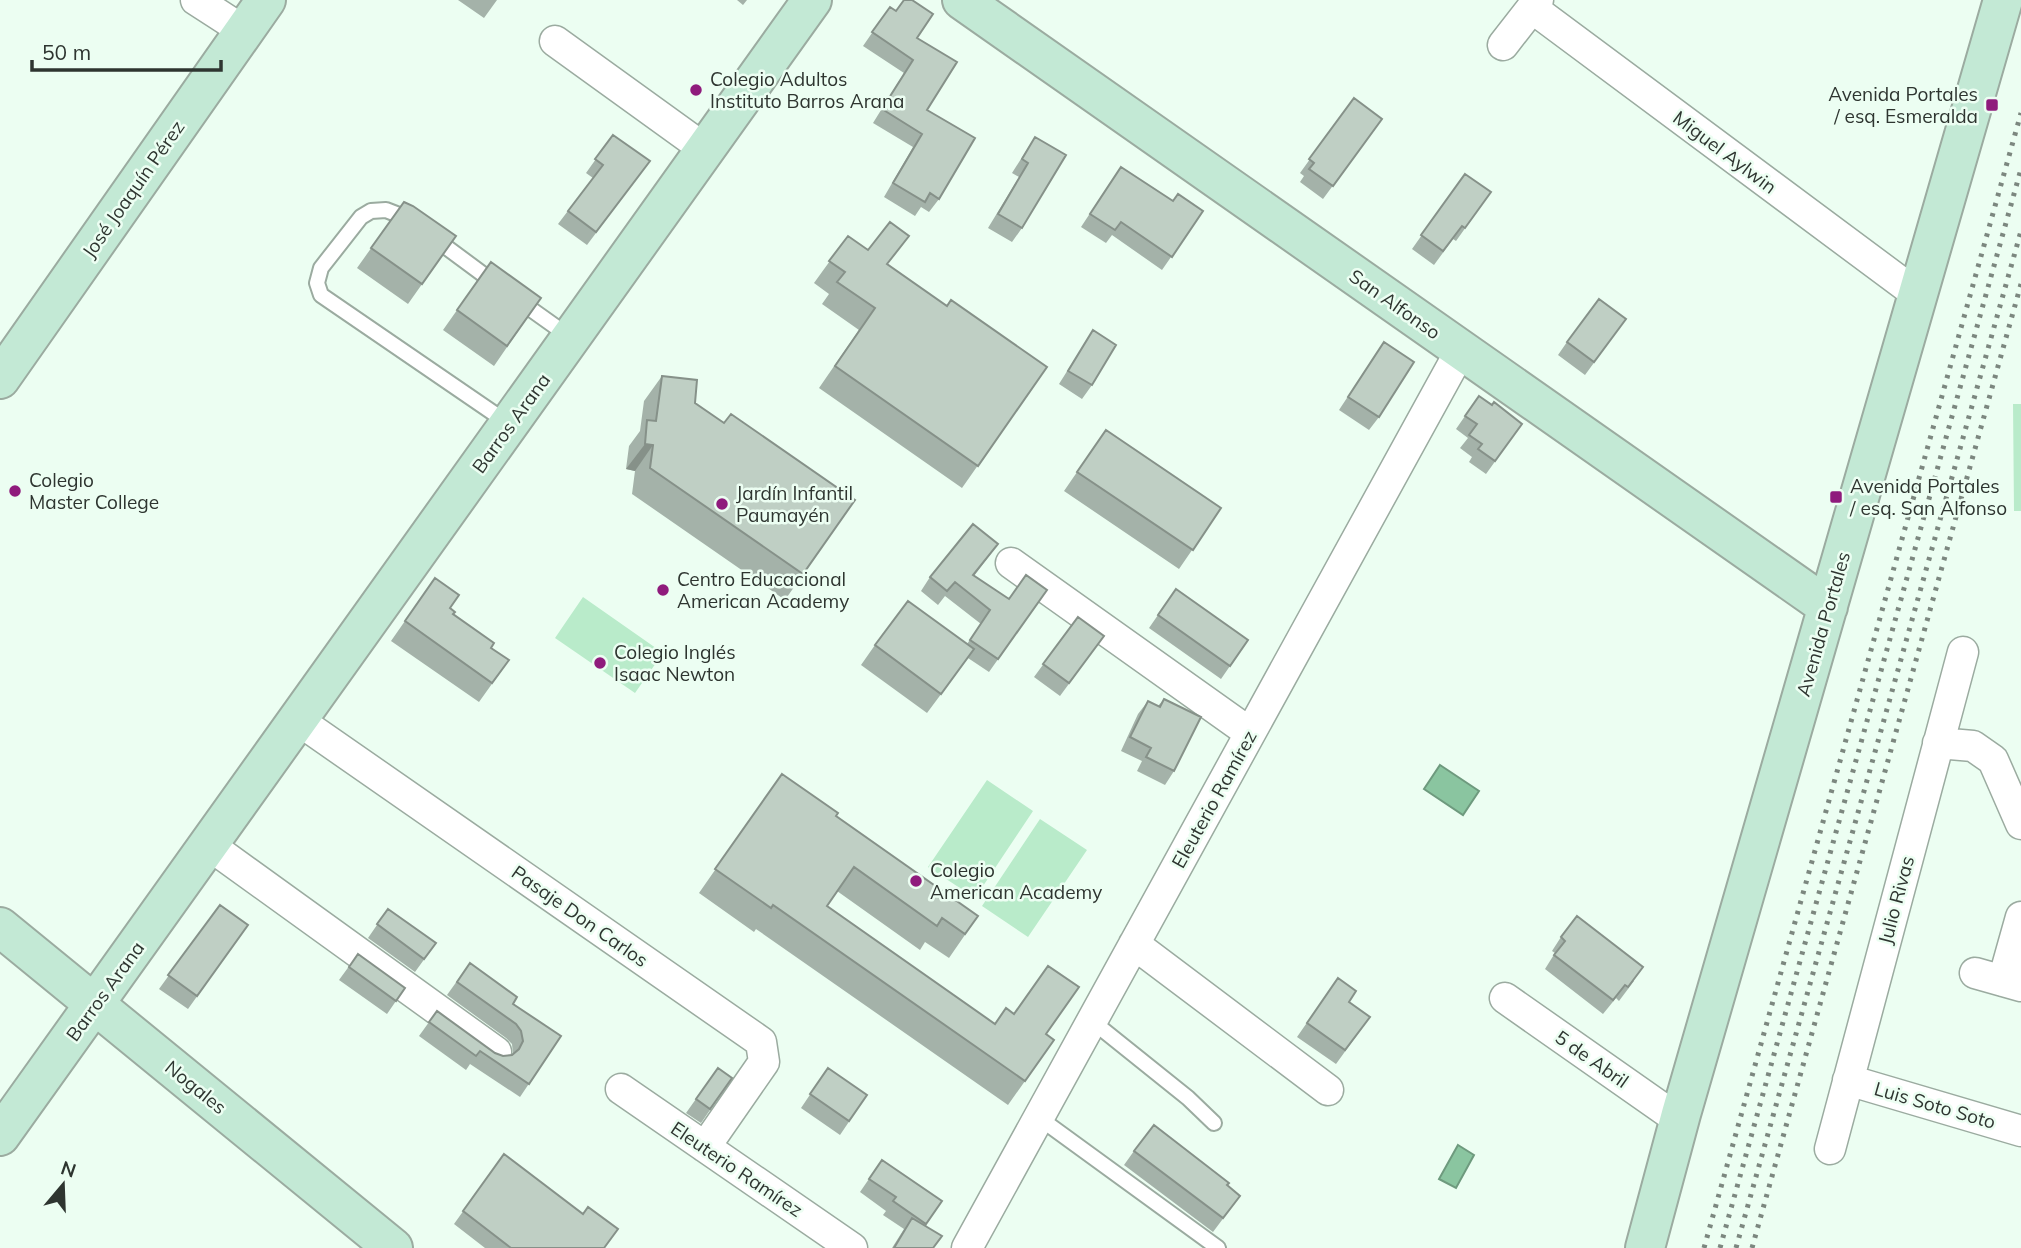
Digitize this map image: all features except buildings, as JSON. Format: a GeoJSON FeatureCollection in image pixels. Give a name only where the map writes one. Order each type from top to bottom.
{"type":"FeatureCollection","features":[{"type":"Feature","properties":{"kind":"main road","name":"José Joaquín Pérez"},"geometry":{"type":"LineString","coordinates":[[3,369],[266,0]]}},
{"type":"Feature","properties":{"kind":"main road","name":"Barros Arana"},"geometry":{"type":"LineString","coordinates":[[0,1136],[813,0]]}},
{"type":"Feature","properties":{"kind":"main road","name":"San Alfonso"},"geometry":{"type":"LineString","coordinates":[[962,0],[1828,607]]}},
{"type":"Feature","properties":{"kind":"main road","name":"Avenida Portales"},"geometry":{"type":"LineString","coordinates":[[1645,1248],[1679,1120],[2003,0]]}},
{"type":"Feature","properties":{"kind":"main road","name":"Nogales"},"geometry":{"type":"LineString","coordinates":[[0,927],[393,1248]]}},
{"type":"Feature","properties":{"kind":"street"},"geometry":{"type":"LineString","coordinates":[[196,0],[244,31]]}},
{"type":"Feature","properties":{"kind":"street","name":"Miguel Aylwin"},"geometry":{"type":"LineString","coordinates":[[1503,45],[1535,4],[1918,295]]}},
{"type":"Feature","properties":{"kind":"street"},"geometry":{"type":"LineString","coordinates":[[555,41],[706,150]]}},
{"type":"Feature","properties":{"kind":"street","name":"Eleuterio Ramírez"},"geometry":{"type":"LineString","coordinates":[[967,1248],[1461,350]]}},
{"type":"Feature","properties":{"kind":"street"},"geometry":{"type":"LineString","coordinates":[[1011,563],[1250,733]]}},
{"type":"Feature","properties":{"kind":"street","name":"Julio Rivas"},"geometry":{"type":"LineString","coordinates":[[1830,1149],[1963,652]]}},
{"type":"Feature","properties":{"kind":"street","name":"Pasaje Don Carlos"},"geometry":{"type":"LineString","coordinates":[[298,720],[761,1042],[764,1062],[705,1147]]}},
{"type":"Feature","properties":{"kind":"street"},"geometry":{"type":"LineString","coordinates":[[1938,743],[1973,746],[1993,760],[2021,824]]}},
{"type":"Feature","properties":{"kind":"street"},"geometry":{"type":"LineString","coordinates":[[209,845],[496,1052]]}},
{"type":"Feature","properties":{"kind":"street"},"geometry":{"type":"LineString","coordinates":[[2000,980],[2021,917]]}},
{"type":"Feature","properties":{"kind":"street"},"geometry":{"type":"LineString","coordinates":[[1134,944],[1328,1090]]}},
{"type":"Feature","properties":{"kind":"street","name":"5 de Abril"},"geometry":{"type":"LineString","coordinates":[[1504,998],[1679,1120]]}},
{"type":"Feature","properties":{"kind":"street","name":"Luis Soto Soto"},"geometry":{"type":"LineString","coordinates":[[1848,1080],[2021,1131]]}},
{"type":"Feature","properties":{"kind":"street","name":"Eleuterio Ramírez"},"geometry":{"type":"LineString","coordinates":[[621,1089],[852,1248]]}},
{"type":"Feature","properties":{"kind":"lane"},"geometry":{"type":"LineString","coordinates":[[510,424],[321,295],[317,282],[321,268],[361,216],[371,211],[386,210],[404,217],[571,338]]}},
{"type":"Feature","properties":{"kind":"lane"},"geometry":{"type":"LineString","coordinates":[[1092,1021],[1188,1098],[1214,1123]]}},
{"type":"Feature","properties":{"kind":"lane"},"geometry":{"type":"LineString","coordinates":[[1038,1117],[1218,1248]]}},
{"type":"Feature","properties":{"kind":"shaded area"},"geometry":{"type":"Polygon","coordinates":[[[2013,404],[2021,404],[2021,511],[2014,511],[2013,404]]]}},
{"type":"Feature","properties":{"kind":"shaded area"},"geometry":{"type":"Polygon","coordinates":[[[583,597],[663,653],[635,693],[555,638],[583,597]]]}},
{"type":"Feature","properties":{"kind":"shaded area"},"geometry":{"type":"Polygon","coordinates":[[[1440,765],[1479,791],[1463,815],[1424,789],[1440,765]]]}},
{"type":"Feature","properties":{"kind":"shaded area"},"geometry":{"type":"Polygon","coordinates":[[[987,780],[1033,811],[975,898],[928,867],[987,780]]]}},
{"type":"Feature","properties":{"kind":"shaded area"},"geometry":{"type":"Polygon","coordinates":[[[1040,819],[1087,850],[1028,937],[982,906],[1040,819]]]}},
{"type":"Feature","properties":{"kind":"shaded area"},"geometry":{"type":"Polygon","coordinates":[[[1458,1145],[1474,1155],[1456,1188],[1439,1179],[1458,1145]]]}},
{"type":"Feature","properties":{"kind":"railway"},"geometry":{"type":"LineString","coordinates":[[1704,1248],[2021,113]]}},
{"type":"Feature","properties":{"kind":"railway"},"geometry":{"type":"LineString","coordinates":[[1720,1248],[2021,169]]}},
{"type":"Feature","properties":{"kind":"railway"},"geometry":{"type":"LineString","coordinates":[[1736,1248],[2021,231]]}},
{"type":"Feature","properties":{"kind":"railway"},"geometry":{"type":"LineString","coordinates":[[1752,1248],[2021,284]]}},
{"type":"Feature","properties":{"kind":"place","name":"Colegio Adultos Instituto Barros Arana"},"geometry":{"type":"Point","coordinates":[696,90]}},
{"type":"Feature","properties":{"kind":"place","name":"Avenida Portales / esq. Esmeralda"},"geometry":{"type":"Point","coordinates":[1992,105]}},
{"type":"Feature","properties":{"kind":"place","name":"Colegio Master College"},"geometry":{"type":"Point","coordinates":[15,491]}},
{"type":"Feature","properties":{"kind":"place","name":"Avenida Portales / esq. San Alfonso"},"geometry":{"type":"Point","coordinates":[1836,497]}},
{"type":"Feature","properties":{"kind":"place","name":"Jardín Infantil Paumayén"},"geometry":{"type":"Point","coordinates":[722,504]}},
{"type":"Feature","properties":{"kind":"place","name":"Centro Educacional American Academy"},"geometry":{"type":"Point","coordinates":[663,590]}},
{"type":"Feature","properties":{"kind":"place","name":"Colegio Inglés Isaac Newton"},"geometry":{"type":"Point","coordinates":[600,663]}},
{"type":"Feature","properties":{"kind":"place","name":"Colegio American Academy"},"geometry":{"type":"Point","coordinates":[916,881]}}]}
